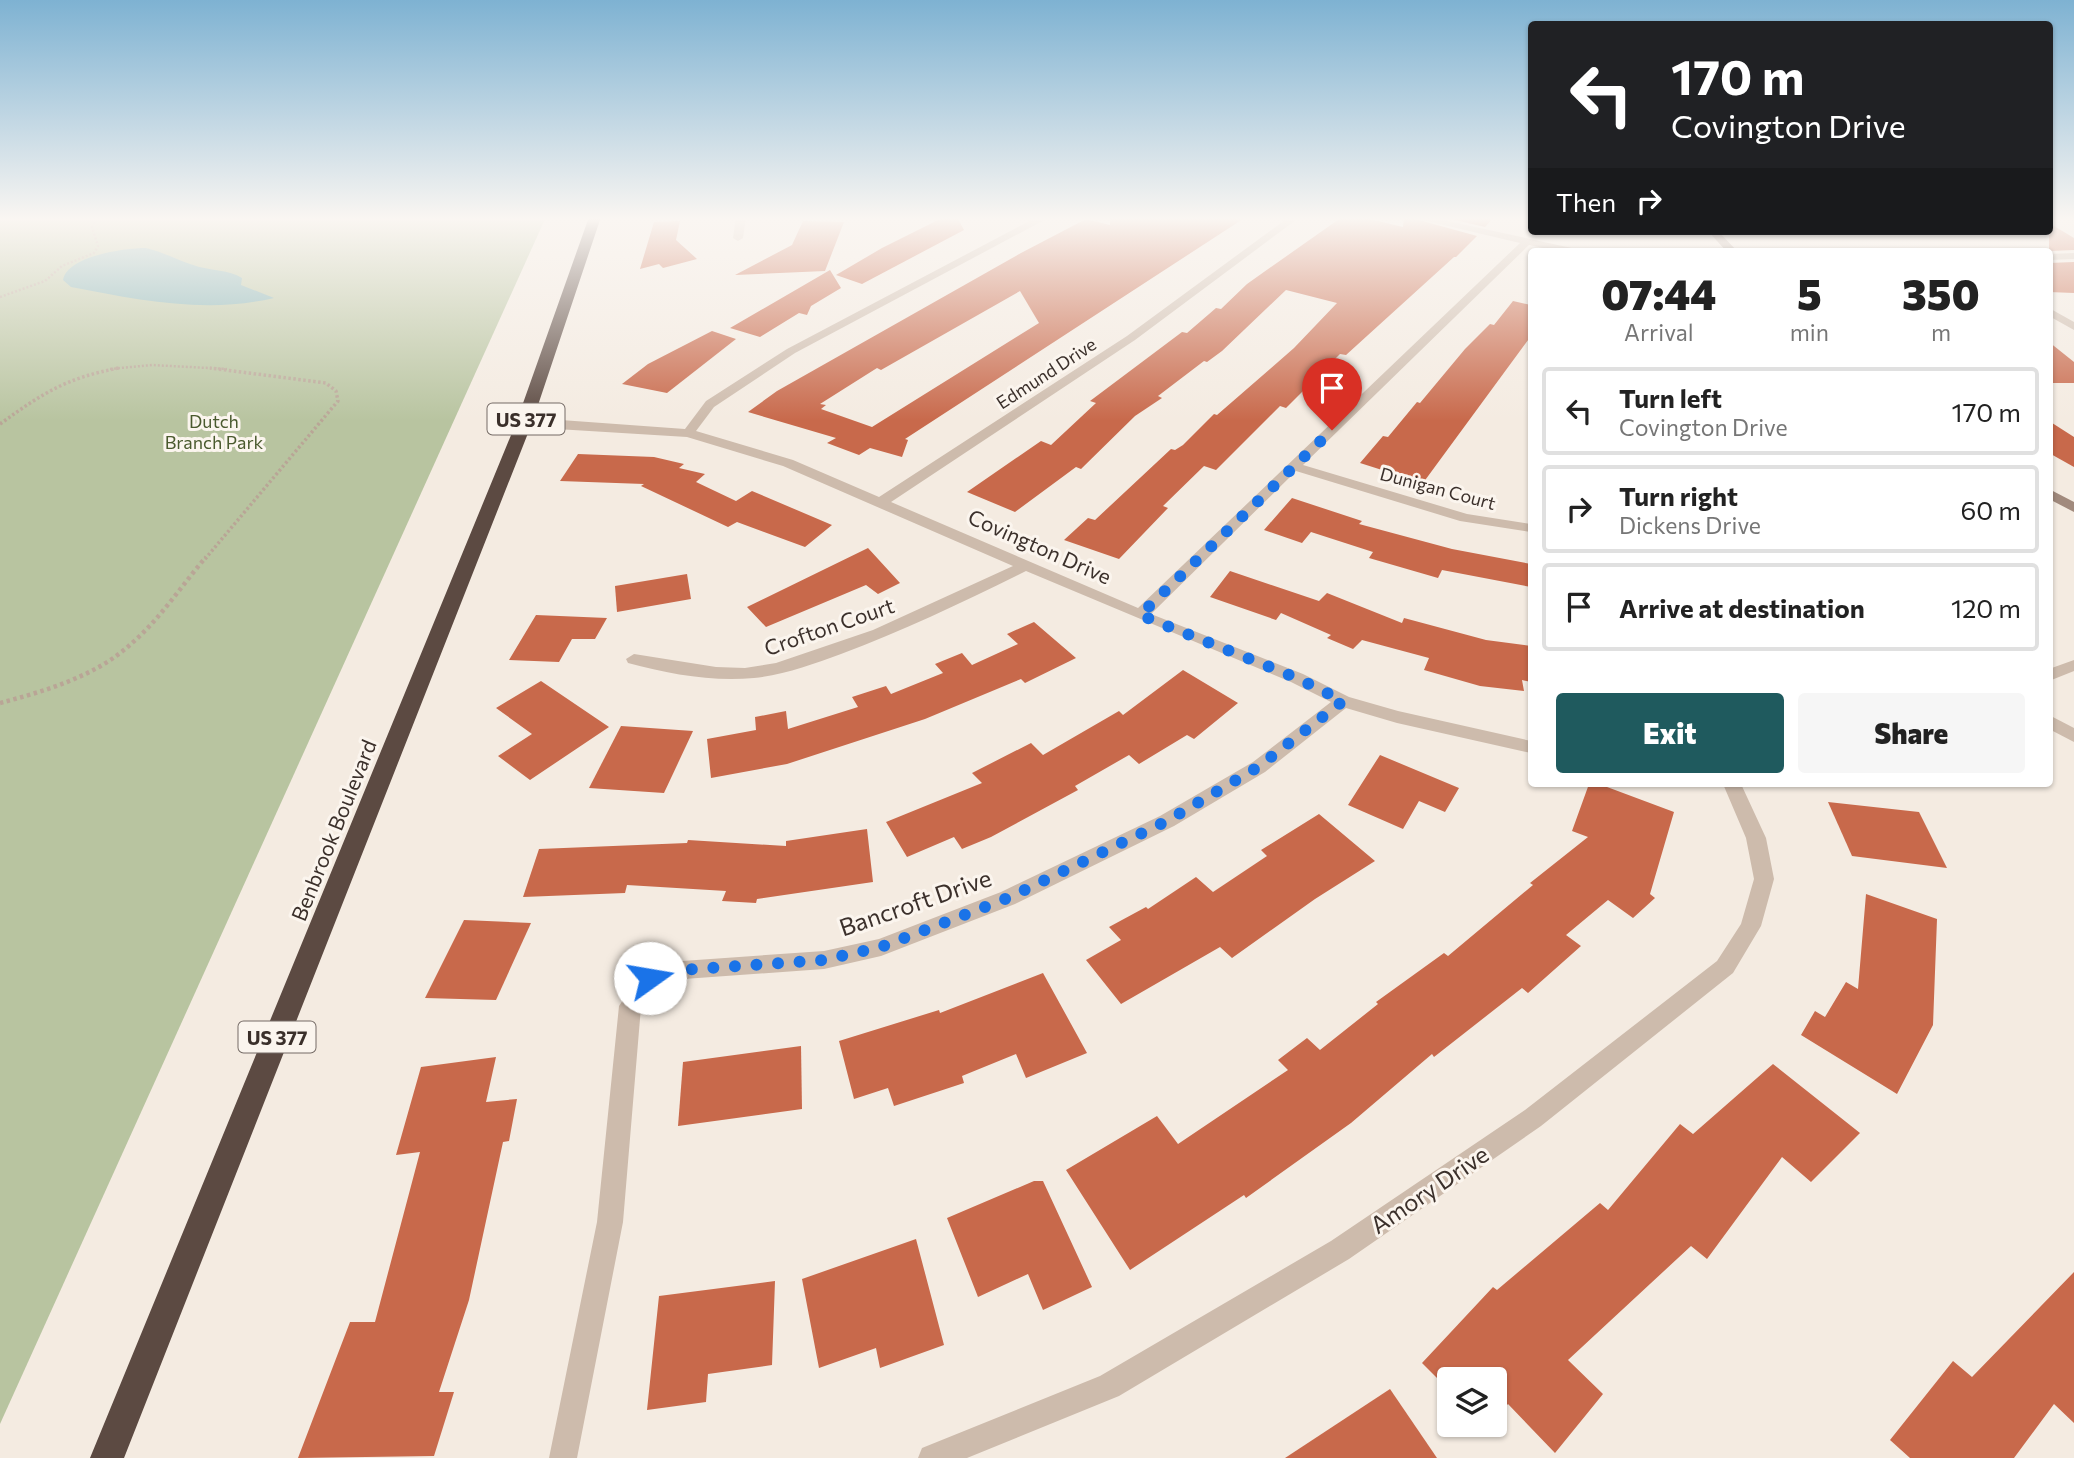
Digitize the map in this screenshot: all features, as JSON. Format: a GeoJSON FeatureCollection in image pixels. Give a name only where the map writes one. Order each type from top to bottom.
{"type":"FeatureCollection","features":[{"type":"Feature","properties":{"kind":"highway","name":"Benbrook Boulevard"},"geometry":{"type":"LineString","coordinates":[[107,1458],[524,423],[572,285]]}},
{"type":"Feature","properties":{"kind":"street"},"geometry":{"type":"LineString","coordinates":[[688,433],[710,404],[791,351],[916,285]]}},
{"type":"Feature","properties":{"kind":"street","name":"Edmund Drive"},"geometry":{"type":"LineString","coordinates":[[880,503],[1131,338],[1203,285]]}},
{"type":"Feature","properties":{"kind":"street"},"geometry":{"type":"LineString","coordinates":[[1140,615],[1296,467],[1388,373],[1484,285]]}},
{"type":"Feature","properties":{"kind":"street"},"geometry":{"type":"LineString","coordinates":[[2053,314],[2074,327]]}},
{"type":"Feature","properties":{"kind":"street","name":"Covington Drive"},"geometry":{"type":"LineString","coordinates":[[524,423],[547,422],[688,433],[788,463],[1140,615],[1297,678],[1343,701],[1396,717],[1528,746]]}},
{"type":"Feature","properties":{"kind":"street","name":"Dunigan Court"},"geometry":{"type":"LineString","coordinates":[[1296,467],[1465,518],[1528,528]]}},
{"type":"Feature","properties":{"kind":"street"},"geometry":{"type":"LineString","coordinates":[[2053,496],[2074,508]]}},
{"type":"Feature","properties":{"kind":"street","name":"Crofton Court"},"geometry":{"type":"LineString","coordinates":[[634,659],[681,670],[714,673],[747,673],[773,669],[875,637],[1027,565]]}},
{"type":"Feature","properties":{"kind":"street"},"geometry":{"type":"LineString","coordinates":[[2053,674],[2074,665]]}},
{"type":"Feature","properties":{"kind":"street","name":"Bancroft Drive"},"geometry":{"type":"LineString","coordinates":[[563,1458],[610,1222],[630,1006],[638,991],[650,978],[668,971],[824,960],[881,947],[995,903],[1167,821],[1258,767],[1343,701]]}},
{"type":"Feature","properties":{"kind":"street"},"geometry":{"type":"LineString","coordinates":[[2053,723],[2074,736]]}},
{"type":"Feature","properties":{"kind":"street","name":"Amory Drive"},"geometry":{"type":"LineString","coordinates":[[932,1458],[1109,1386],[1340,1250],[1533,1118],[1725,967],[1751,926],[1764,879],[1756,838],[1733,787]]}},
{"type":"Feature","properties":{"kind":"path"},"geometry":{"type":"LineString","coordinates":[[0,297],[34,285]]}},
{"type":"Feature","properties":{"kind":"path"},"geometry":{"type":"LineString","coordinates":[[0,424],[60,384],[116,368],[174,366],[306,379],[326,383],[336,391],[338,401],[133,643],[113,659],[85,674],[40,692],[0,703]]}},
{"type":"Feature","properties":{"kind":"green space","name":"Dutch Branch Park"},"geometry":{"type":"Polygon","coordinates":[[[0,285],[515,285],[0,1424],[0,285]]]}},
{"type":"Feature","properties":{"kind":"water"},"geometry":{"type":"Polygon","coordinates":[[[69,285],[241,285],[274,298],[249,303],[198,305],[69,285]]]}},
{"type":"Feature","properties":{"kind":"building"},"geometry":{"type":"Polygon","coordinates":[[[804,285],[839,285],[841,288],[811,306],[807,315],[799,313],[760,337],[730,328],[804,285]]]}},
{"type":"Feature","properties":{"kind":"building"},"geometry":{"type":"Polygon","coordinates":[[[964,285],[1141,285],[905,439],[908,440],[902,457],[870,448],[859,455],[827,443],[836,438],[748,412],[777,391],[964,285]],[[1020,291],[881,370],[877,368],[820,404],[826,405],[821,409],[872,427],[1039,323],[1020,291]]]}},
{"type":"Feature","properties":{"kind":"building"},"geometry":{"type":"Polygon","coordinates":[[[1246,285],[1423,285],[1346,355],[1340,354],[1286,408],[1280,406],[1216,470],[1204,466],[1163,506],[1168,508],[1119,559],[1064,540],[1088,518],[1095,520],[1171,449],[1175,450],[1183,445],[1214,414],[1217,415],[1294,348],[1337,303],[1286,290],[1222,351],[1207,362],[1204,361],[1158,396],[1162,398],[1135,416],[1081,469],[1076,467],[1015,512],[967,492],[1041,441],[1051,445],[1096,403],[1090,401],[1182,332],[1187,333],[1216,308],[1221,309],[1246,285]]]}},
{"type":"Feature","properties":{"kind":"building"},"geometry":{"type":"Polygon","coordinates":[[[2053,285],[2074,285],[2074,293],[2053,292],[2053,285]]]}},
{"type":"Feature","properties":{"kind":"building"},"geometry":{"type":"Polygon","coordinates":[[[1513,301],[1528,304],[1528,340],[1423,483],[1360,463],[1383,436],[1388,437],[1417,402],[1420,403],[1465,349],[1490,324],[1494,325],[1513,301]]]}},
{"type":"Feature","properties":{"kind":"building"},"geometry":{"type":"Polygon","coordinates":[[[712,331],[736,339],[667,393],[622,384],[648,364],[712,331]]]}},
{"type":"Feature","properties":{"kind":"building"},"geometry":{"type":"Polygon","coordinates":[[[2053,345],[2074,362],[2074,383],[2053,383],[2053,345]]]}},
{"type":"Feature","properties":{"kind":"building"},"geometry":{"type":"Polygon","coordinates":[[[2053,424],[2074,437],[2074,467],[2053,455],[2053,424]]]}},
{"type":"Feature","properties":{"kind":"building"},"geometry":{"type":"Polygon","coordinates":[[[578,454],[654,457],[684,464],[679,468],[705,474],[696,482],[736,501],[752,491],[832,525],[805,547],[737,522],[728,527],[641,486],[644,484],[560,481],[578,454]]]}},
{"type":"Feature","properties":{"kind":"building"},"geometry":{"type":"Polygon","coordinates":[[[1292,498],[1362,521],[1359,524],[1452,549],[1528,563],[1528,586],[1442,570],[1438,578],[1369,558],[1373,552],[1311,532],[1302,543],[1264,530],[1292,498]]]}},
{"type":"Feature","properties":{"kind":"building"},"geometry":{"type":"Polygon","coordinates":[[[868,548],[900,583],[878,594],[866,585],[766,627],[747,607],[868,548]]]}},
{"type":"Feature","properties":{"kind":"building"},"geometry":{"type":"Polygon","coordinates":[[[1230,571],[1319,601],[1327,593],[1402,623],[1404,618],[1486,640],[1528,646],[1528,681],[1522,680],[1524,691],[1480,686],[1424,670],[1429,658],[1362,640],[1353,649],[1327,638],[1331,635],[1281,613],[1276,620],[1210,597],[1230,571]]]}},
{"type":"Feature","properties":{"kind":"building"},"geometry":{"type":"Polygon","coordinates":[[[687,574],[691,599],[617,612],[615,586],[687,574]]]}},
{"type":"Feature","properties":{"kind":"building"},"geometry":{"type":"Polygon","coordinates":[[[536,615],[607,618],[595,639],[572,639],[559,662],[509,660],[536,615]]]}},
{"type":"Feature","properties":{"kind":"building"},"geometry":{"type":"Polygon","coordinates":[[[1034,622],[1076,658],[1025,683],[1021,679],[925,719],[787,764],[711,778],[707,739],[756,730],[755,717],[786,711],[788,729],[858,707],[852,697],[886,686],[891,694],[943,673],[935,664],[962,653],[972,665],[1018,644],[1007,634],[1034,622]]]}},
{"type":"Feature","properties":{"kind":"building"},"geometry":{"type":"Polygon","coordinates":[[[1183,670],[1238,703],[1194,739],[1187,735],[1139,764],[1129,755],[1075,786],[1078,790],[991,837],[962,849],[954,837],[907,857],[886,822],[982,783],[972,773],[1031,743],[1043,755],[1119,711],[1123,715],[1183,670]]]}},
{"type":"Feature","properties":{"kind":"building"},"geometry":{"type":"Polygon","coordinates":[[[541,681],[609,727],[530,780],[498,756],[532,734],[496,708],[541,681]]]}},
{"type":"Feature","properties":{"kind":"building"},"geometry":{"type":"Polygon","coordinates":[[[621,726],[693,731],[664,793],[589,788],[621,726]]]}},
{"type":"Feature","properties":{"kind":"building"},"geometry":{"type":"Polygon","coordinates":[[[1380,755],[1459,788],[1445,812],[1419,801],[1403,829],[1348,805],[1380,755]]]}},
{"type":"Feature","properties":{"kind":"building"},"geometry":{"type":"Polygon","coordinates":[[[1588,787],[1607,787],[1674,812],[1650,894],[1655,898],[1633,918],[1608,900],[1566,935],[1581,946],[1528,993],[1522,988],[1434,1057],[1432,1054],[1351,1123],[1246,1198],[1244,1195],[1130,1270],[1066,1170],[1157,1116],[1178,1144],[1288,1070],[1278,1060],[1307,1038],[1320,1050],[1378,1004],[1376,1002],[1444,953],[1448,956],[1533,885],[1530,883],[1588,837],[1572,831],[1588,787]]]}},
{"type":"Feature","properties":{"kind":"building"},"geometry":{"type":"Polygon","coordinates":[[[1828,802],[1919,812],[1947,868],[1852,856],[1828,802]]]}},
{"type":"Feature","properties":{"kind":"building"},"geometry":{"type":"Polygon","coordinates":[[[1319,814],[1375,861],[1315,899],[1232,958],[1220,947],[1121,1004],[1086,960],[1121,940],[1109,927],[1146,907],[1148,909],[1196,877],[1213,892],[1267,856],[1261,850],[1319,814]]]}},
{"type":"Feature","properties":{"kind":"building"},"geometry":{"type":"Polygon","coordinates":[[[867,829],[873,882],[757,899],[756,903],[722,901],[726,891],[627,885],[625,893],[523,897],[539,849],[687,843],[688,840],[786,846],[786,841],[867,829]]]}},
{"type":"Feature","properties":{"kind":"building"},"geometry":{"type":"Polygon","coordinates":[[[1866,894],[1937,919],[1933,1025],[1897,1094],[1801,1035],[1815,1011],[1825,1017],[1846,982],[1858,989],[1866,894]]]}},
{"type":"Feature","properties":{"kind":"building"},"geometry":{"type":"Polygon","coordinates":[[[464,920],[531,923],[496,1000],[425,998],[464,920]]]}},
{"type":"Feature","properties":{"kind":"building"},"geometry":{"type":"Polygon","coordinates":[[[1043,973],[1087,1053],[1026,1078],[1016,1054],[962,1076],[964,1083],[894,1106],[888,1088],[854,1099],[839,1041],[939,1010],[940,1013],[1043,973]]]}},
{"type":"Feature","properties":{"kind":"building"},"geometry":{"type":"Polygon","coordinates":[[[801,1046],[802,1109],[678,1126],[683,1062],[801,1046]]]}},
{"type":"Feature","properties":{"kind":"building"},"geometry":{"type":"Polygon","coordinates":[[[496,1057],[486,1102],[517,1099],[509,1141],[503,1142],[469,1300],[439,1392],[454,1392],[434,1456],[298,1458],[350,1322],[375,1322],[420,1152],[396,1155],[421,1067],[496,1057]]]}},
{"type":"Feature","properties":{"kind":"building"},"geometry":{"type":"Polygon","coordinates":[[[1773,1064],[1860,1133],[1811,1182],[1782,1157],[1707,1259],[1691,1246],[1568,1360],[1603,1394],[1555,1453],[1507,1405],[1507,1367],[1437,1367],[1437,1378],[1422,1363],[1493,1287],[1497,1290],[1600,1203],[1608,1210],[1680,1124],[1693,1134],[1773,1064]]]}},
{"type":"Feature","properties":{"kind":"building"},"geometry":{"type":"Polygon","coordinates":[[[1034,1181],[1043,1181],[1092,1287],[1043,1310],[1028,1274],[978,1297],[947,1218],[1034,1181]]]}},
{"type":"Feature","properties":{"kind":"building"},"geometry":{"type":"Polygon","coordinates":[[[916,1239],[944,1345],[880,1368],[876,1348],[819,1368],[802,1279],[916,1239]]]}},
{"type":"Feature","properties":{"kind":"building"},"geometry":{"type":"Polygon","coordinates":[[[2074,1272],[2074,1423],[2054,1404],[2014,1458],[1910,1458],[1890,1440],[1953,1361],[1972,1377],[2074,1272]]]}},
{"type":"Feature","properties":{"kind":"building"},"geometry":{"type":"Polygon","coordinates":[[[775,1281],[772,1365],[708,1374],[706,1402],[647,1410],[659,1296],[775,1281]]]}},
{"type":"Feature","properties":{"kind":"building"},"geometry":{"type":"Polygon","coordinates":[[[1390,1389],[1437,1458],[1285,1458],[1390,1389]]]}},
{"type":"Feature","properties":{"kind":"route"},"geometry":{"type":"LineString","coordinates":[[650,978],[668,971],[824,960],[843,956],[881,947],[1008,898],[1167,821],[1258,767],[1343,701],[1297,678],[1140,615],[1332,430]]}}]}
